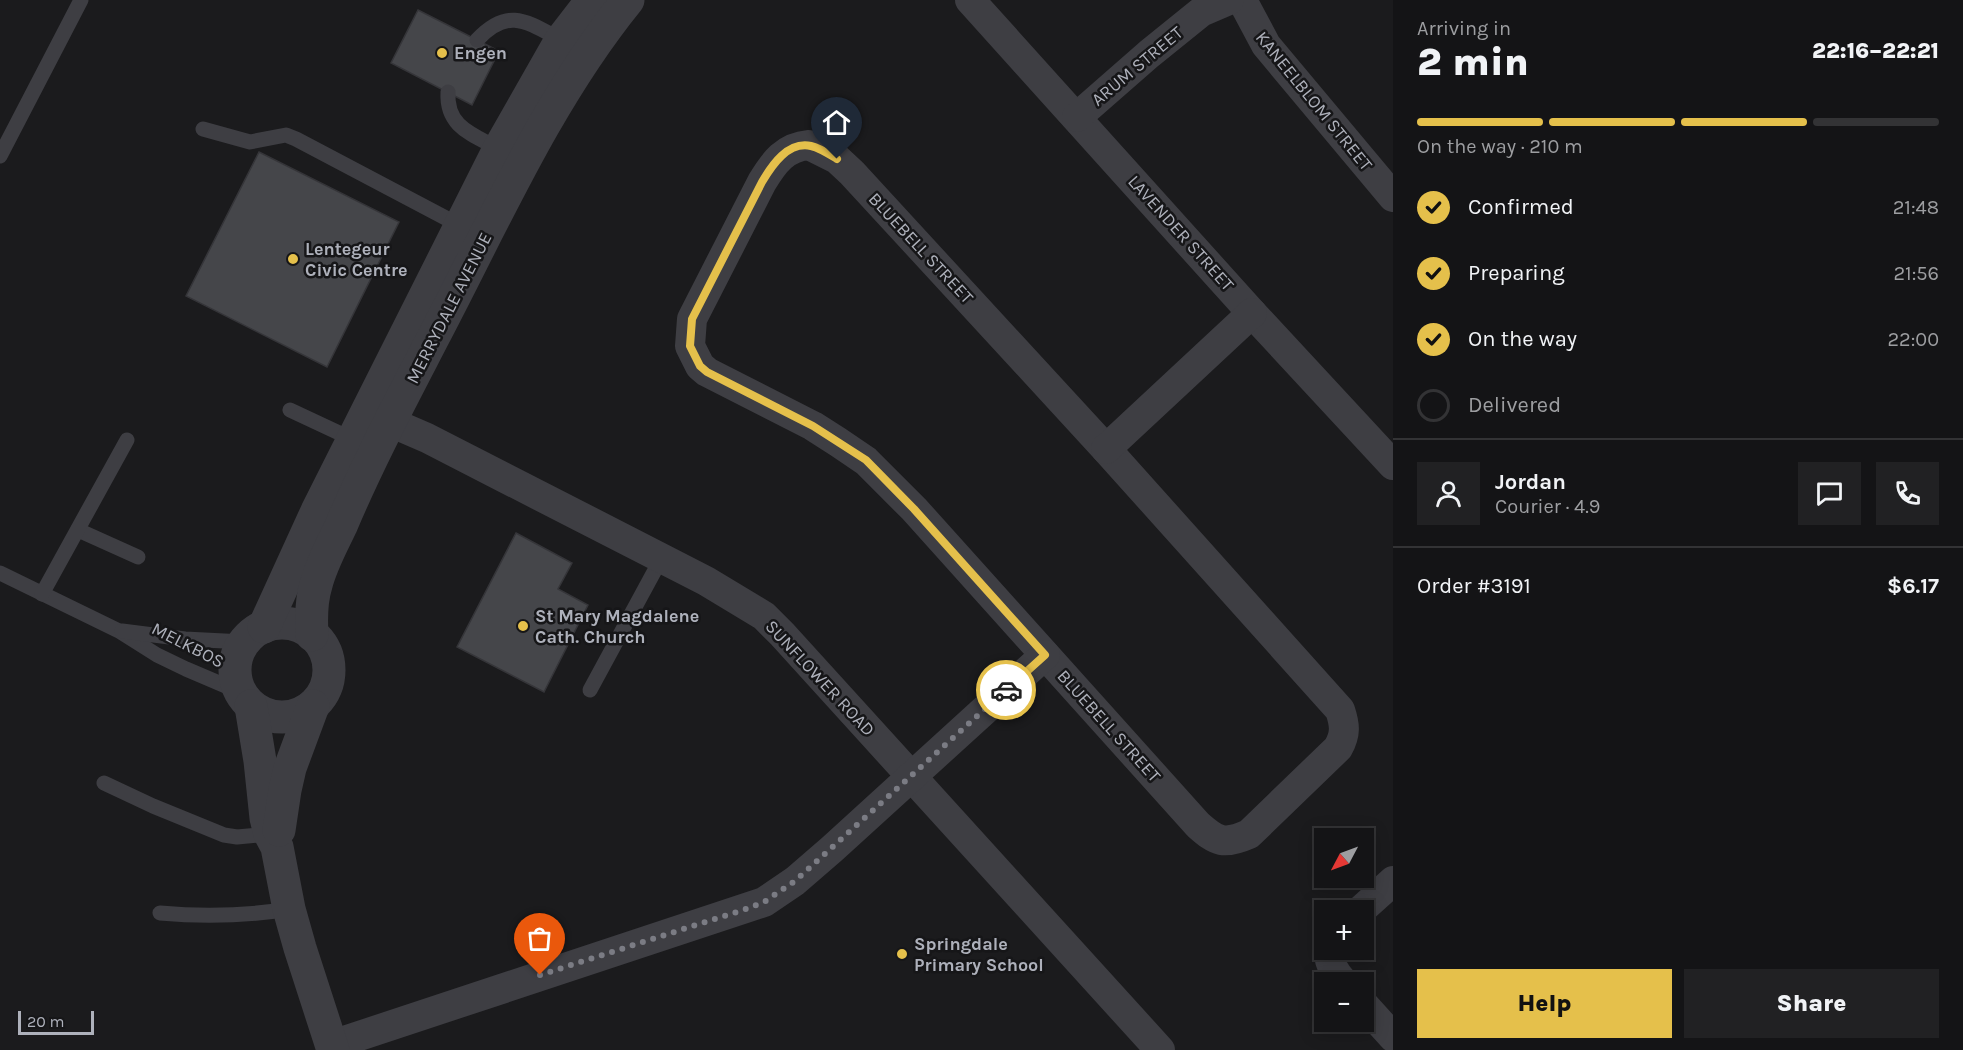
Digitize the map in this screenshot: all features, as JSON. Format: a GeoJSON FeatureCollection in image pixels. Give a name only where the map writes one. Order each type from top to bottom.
{"type":"FeatureCollection","features":[{"type":"Feature","properties":{"kind":"street","name":"MERRYDALE AVENUE"},"geometry":{"type":"LineString","coordinates":[[254,635],[498,148],[561,40],[592,0]]}},
{"type":"Feature","properties":{"kind":"street","name":"MERRYDALE AVENUE"},"geometry":{"type":"LineString","coordinates":[[312,634],[312,607],[316,584],[349,507],[390,422],[488,230],[574,72],[628,0]]}},
{"type":"Feature","properties":{"kind":"street","name":"LAVENDER STREET"},"geometry":{"type":"LineString","coordinates":[[970,0],[1393,465]]}},
{"type":"Feature","properties":{"kind":"street","name":"ARUM STREET"},"geometry":{"type":"LineString","coordinates":[[1077,117],[1149,54],[1196,6],[1229,0]]}},
{"type":"Feature","properties":{"kind":"street","name":"KANEELBLOM STREET"},"geometry":{"type":"LineString","coordinates":[[1242,0],[1266,45],[1393,197]]}},
{"type":"Feature","properties":{"kind":"street"},"geometry":{"type":"LineString","coordinates":[[498,148],[534,145]]}},
{"type":"Feature","properties":{"kind":"street","name":"BLUEBELL STREET"},"geometry":{"type":"LineString","coordinates":[[809,145],[837,159],[1106,450],[1331,698],[1340,710],[1343,719],[1345,727],[1343,738],[1328,759],[1249,834],[1224,841],[1213,838],[1198,825],[1045,655],[914,509],[866,460],[813,426],[707,372],[697,360],[690,346],[692,319],[762,182],[772,165],[782,155],[798,146],[809,145]]}},
{"type":"Feature","properties":{"kind":"street"},"geometry":{"type":"LineString","coordinates":[[1106,450],[1252,312]]}},
{"type":"Feature","properties":{"kind":"street","name":"SUNFLOWER ROAD"},"geometry":{"type":"LineString","coordinates":[[390,422],[427,438],[706,581],[764,616],[1160,1050]]}},
{"type":"Feature","properties":{"kind":"street"},"geometry":{"type":"LineString","coordinates":[[246,699],[273,716],[287,717],[301,713],[313,705],[322,695],[329,670],[327,657],[312,634],[302,628],[277,623],[254,635],[238,654],[235,667],[236,680],[246,699],[260,761],[266,818],[289,909],[332,1047],[764,902],[795,881],[1045,655]]}},
{"type":"Feature","properties":{"kind":"street"},"geometry":{"type":"LineString","coordinates":[[273,841],[285,789],[313,705]]}},
{"type":"Feature","properties":{"kind":"street"},"geometry":{"type":"LineString","coordinates":[[1372,900],[1393,881]]}},
{"type":"Feature","properties":{"kind":"street"},"geometry":{"type":"LineString","coordinates":[[1374,1016],[1393,1037]]}},
{"type":"Feature","properties":{"kind":"lane"},"geometry":{"type":"LineString","coordinates":[[2,150],[81,0]]}},
{"type":"Feature","properties":{"kind":"lane"},"geometry":{"type":"LineString","coordinates":[[477,40],[488,28],[510,19],[532,25],[561,40]]}},
{"type":"Feature","properties":{"kind":"lane"},"geometry":{"type":"LineString","coordinates":[[448,92],[448,110],[454,121],[463,129],[498,148]]}},
{"type":"Feature","properties":{"kind":"lane"},"geometry":{"type":"LineString","coordinates":[[203,129],[250,142],[286,135],[459,225]]}},
{"type":"Feature","properties":{"kind":"lane"},"geometry":{"type":"LineString","coordinates":[[290,410],[352,439]]}},
{"type":"Feature","properties":{"kind":"lane"},"geometry":{"type":"LineString","coordinates":[[42,594],[127,440]]}},
{"type":"Feature","properties":{"kind":"lane"},"geometry":{"type":"LineString","coordinates":[[78,530],[138,557]]}},
{"type":"Feature","properties":{"kind":"lane"},"geometry":{"type":"LineString","coordinates":[[590,690],[661,559]]}},
{"type":"Feature","properties":{"kind":"lane","name":"MELKBOS"},"geometry":{"type":"LineString","coordinates":[[0,573],[119,631],[157,655],[246,699]]}},
{"type":"Feature","properties":{"kind":"lane","name":"MELKBOS"},"geometry":{"type":"LineString","coordinates":[[119,631],[185,639],[254,635]]}},
{"type":"Feature","properties":{"kind":"lane"},"geometry":{"type":"LineString","coordinates":[[104,783],[224,835],[273,841]]}},
{"type":"Feature","properties":{"kind":"lane"},"geometry":{"type":"LineString","coordinates":[[160,913],[252,915],[289,909]]}},
{"type":"Feature","properties":{"kind":"building"},"geometry":{"type":"Polygon","coordinates":[[[418,10],[499,51],[472,105],[391,63],[418,10]]]}},
{"type":"Feature","properties":{"kind":"building","name":"Lentegeur Civic Centre"},"geometry":{"type":"Polygon","coordinates":[[[259,152],[399,222],[327,367],[186,296],[259,152]]]}},
{"type":"Feature","properties":{"kind":"building","name":"St Mary Magdalene Cath. Church"},"geometry":{"type":"Polygon","coordinates":[[[516,533],[572,563],[558,589],[588,605],[544,692],[457,647],[516,533]]]}},
{"type":"Feature","properties":{"kind":"way so far"},"geometry":{"type":"LineString","coordinates":[[540,975],[764,902],[795,881],[832,849],[1006,690]]}},
{"type":"Feature","properties":{"kind":"place","name":"Engen"},"geometry":{"type":"Point","coordinates":[442,53]}},
{"type":"Feature","properties":{"kind":"place","name":"Lentegeur Civic Centre"},"geometry":{"type":"Point","coordinates":[293,259]}},
{"type":"Feature","properties":{"kind":"place","name":"St Mary Magdalene Cath. Church"},"geometry":{"type":"Point","coordinates":[523,626]}},
{"type":"Feature","properties":{"kind":"place","name":"Springdale Primary School"},"geometry":{"type":"Point","coordinates":[902,954]}},
{"type":"Feature","properties":{"kind":"route"},"geometry":{"type":"LineString","coordinates":[[837,159],[809,145],[798,146],[782,155],[772,165],[692,319],[690,346],[700,366],[707,372],[813,426],[866,460],[914,509],[1045,655],[1006,690]]}}]}
